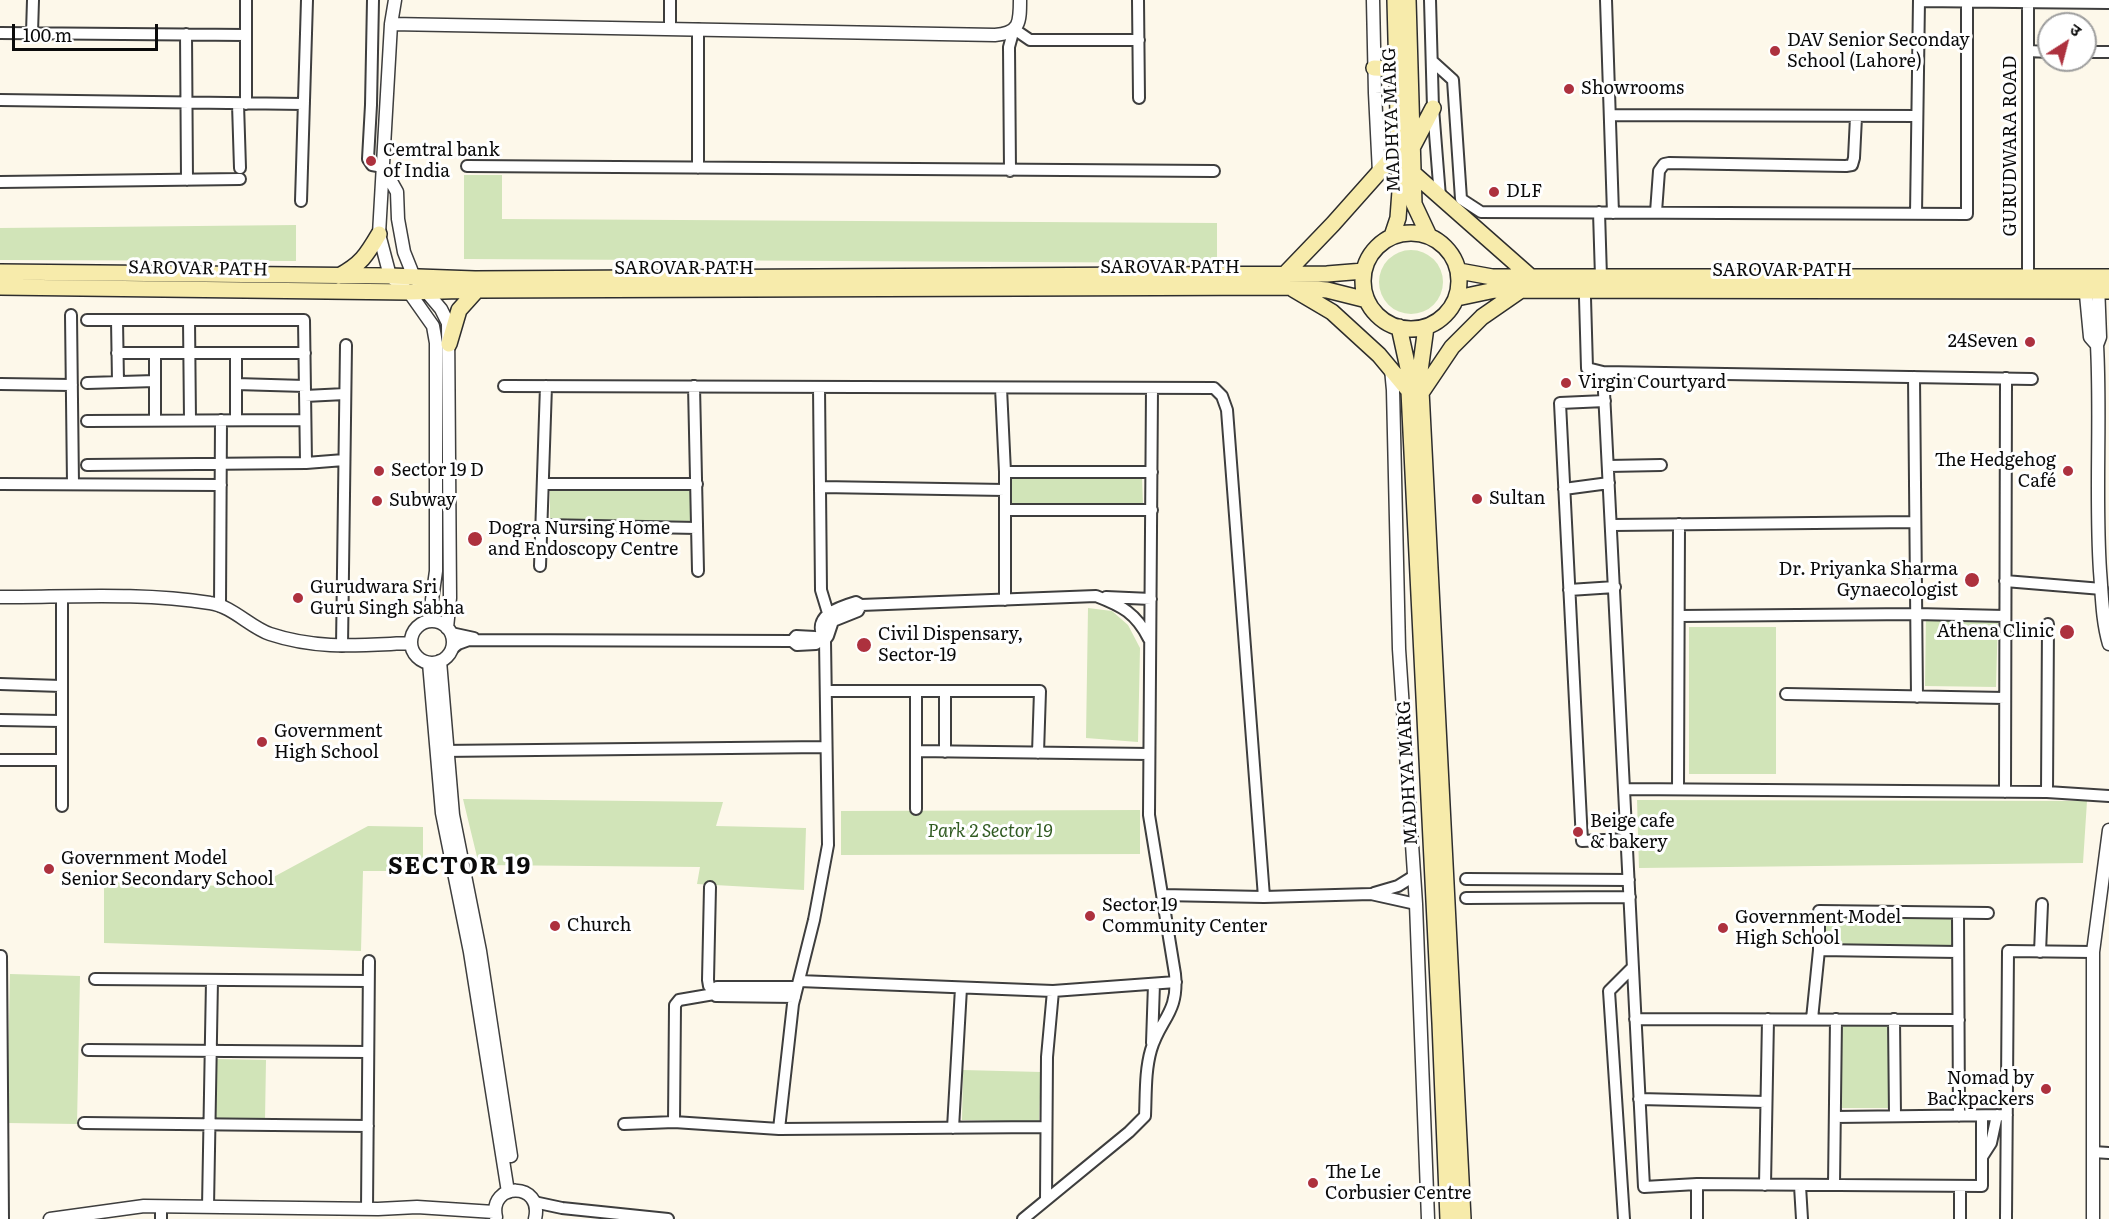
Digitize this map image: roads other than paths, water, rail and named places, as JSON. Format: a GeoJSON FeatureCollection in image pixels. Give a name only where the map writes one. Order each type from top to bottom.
{"type":"FeatureCollection","features":[{"type":"Feature","properties":{"kind":"main road","name":"MADHYA MARG"},"geometry":{"type":"LineString","coordinates":[[1395,0],[1397,69],[1405,150],[1412,172],[1414,204],[1429,236]]}},
{"type":"Feature","properties":{"kind":"main road","name":"MADHYA MARG"},"geometry":{"type":"LineString","coordinates":[[1392,236],[1398,218],[1405,150],[1408,0]]}},
{"type":"Feature","properties":{"kind":"main road"},"geometry":{"type":"LineString","coordinates":[[1374,68],[1397,69]]}},
{"type":"Feature","properties":{"kind":"main road"},"geometry":{"type":"LineString","coordinates":[[1433,108],[1405,150],[1379,173],[1288,280],[1332,312],[1415,392],[1452,347],[1482,317],[1521,290]]}},
{"type":"Feature","properties":{"kind":"main road"},"geometry":{"type":"LineString","coordinates":[[1412,172],[1531,277]]}},
{"type":"Feature","properties":{"kind":"main road"},"geometry":{"type":"LineString","coordinates":[[1403,233],[1429,236],[1444,245],[1458,271],[1457,298],[1444,317],[1426,327],[1406,329],[1390,324],[1380,318],[1364,293],[1364,271],[1370,255],[1392,236],[1403,233]]}},
{"type":"Feature","properties":{"kind":"main road"},"geometry":{"type":"LineString","coordinates":[[339,276],[356,266],[369,252],[379,234]]}},
{"type":"Feature","properties":{"kind":"main road","name":"SAROVAR PATH"},"geometry":{"type":"LineString","coordinates":[[0,287],[409,292],[1288,280],[1364,271]]}},
{"type":"Feature","properties":{"kind":"main road","name":"SAROVAR PATH"},"geometry":{"type":"LineString","coordinates":[[1458,271],[1492,277],[2028,284]]}},
{"type":"Feature","properties":{"kind":"main road","name":"SAROVAR PATH"},"geometry":{"type":"LineString","coordinates":[[0,272],[486,279],[1288,280],[1367,300]]}},
{"type":"Feature","properties":{"kind":"main road","name":"SAROVAR PATH"},"geometry":{"type":"LineString","coordinates":[[1457,298],[1495,290],[2097,284]]}},
{"type":"Feature","properties":{"kind":"main road"},"geometry":{"type":"LineString","coordinates":[[449,344],[459,310],[477,290]]}},
{"type":"Feature","properties":{"kind":"main road","name":"MADHYA MARG"},"geometry":{"type":"LineString","coordinates":[[1399,327],[1415,392],[1463,1219]]}},
{"type":"Feature","properties":{"kind":"main road","name":"MADHYA MARG"},"geometry":{"type":"LineString","coordinates":[[1426,327],[1415,392],[1448,1219]]}},
{"type":"Feature","properties":{"kind":"street"},"geometry":{"type":"LineString","coordinates":[[32,33],[33,0]]}},
{"type":"Feature","properties":{"kind":"street"},"geometry":{"type":"LineString","coordinates":[[0,182],[186,180],[240,173],[246,0]]}},
{"type":"Feature","properties":{"kind":"street"},"geometry":{"type":"LineString","coordinates":[[301,201],[307,0]]}},
{"type":"Feature","properties":{"kind":"street"},"geometry":{"type":"LineString","coordinates":[[373,0],[368,159],[372,165],[383,167]]}},
{"type":"Feature","properties":{"kind":"street"},"geometry":{"type":"LineString","coordinates":[[395,0],[391,24],[379,234],[390,276],[409,292],[433,327],[436,343],[435,386],[443,571],[450,598],[449,630],[453,640],[452,649]]}},
{"type":"Feature","properties":{"kind":"street"},"geometry":{"type":"LineString","coordinates":[[670,0],[670,29]]}},
{"type":"Feature","properties":{"kind":"street"},"geometry":{"type":"LineString","coordinates":[[1010,171],[1009,48],[1020,17],[1020,0]]}},
{"type":"Feature","properties":{"kind":"street"},"geometry":{"type":"LineString","coordinates":[[1138,0],[1139,98]]}},
{"type":"Feature","properties":{"kind":"street"},"geometry":{"type":"LineString","coordinates":[[1373,0],[1379,173]]}},
{"type":"Feature","properties":{"kind":"street"},"geometry":{"type":"LineString","coordinates":[[1431,0],[1433,108],[1440,196]]}},
{"type":"Feature","properties":{"kind":"street"},"geometry":{"type":"LineString","coordinates":[[1606,0],[1613,213]]}},
{"type":"Feature","properties":{"kind":"street"},"geometry":{"type":"LineString","coordinates":[[1916,214],[1919,0],[2109,3]]}},
{"type":"Feature","properties":{"kind":"street"},"geometry":{"type":"LineString","coordinates":[[1432,61],[1453,80],[1461,199],[1481,212],[1967,214],[1967,1]]}},
{"type":"Feature","properties":{"kind":"street","name":"GURUDWARA ROAD"},"geometry":{"type":"LineString","coordinates":[[2028,1],[2028,284]]}},
{"type":"Feature","properties":{"kind":"street"},"geometry":{"type":"LineString","coordinates":[[391,24],[995,35],[1005,34],[1014,29]]}},
{"type":"Feature","properties":{"kind":"street"},"geometry":{"type":"LineString","coordinates":[[698,29],[698,168]]}},
{"type":"Feature","properties":{"kind":"street"},"geometry":{"type":"LineString","coordinates":[[1014,29],[1030,40],[1139,40]]}},
{"type":"Feature","properties":{"kind":"street"},"geometry":{"type":"LineString","coordinates":[[0,33],[246,35]]}},
{"type":"Feature","properties":{"kind":"street"},"geometry":{"type":"LineString","coordinates":[[186,34],[186,180]]}},
{"type":"Feature","properties":{"kind":"street"},"geometry":{"type":"LineString","coordinates":[[2028,51],[2037,51]]}},
{"type":"Feature","properties":{"kind":"street"},"geometry":{"type":"LineString","coordinates":[[0,100],[304,104]]}},
{"type":"Feature","properties":{"kind":"street"},"geometry":{"type":"LineString","coordinates":[[1610,116],[1917,116]]}},
{"type":"Feature","properties":{"kind":"street"},"geometry":{"type":"LineString","coordinates":[[1656,212],[1659,171],[1664,164],[1852,165],[1856,117]]}},
{"type":"Feature","properties":{"kind":"street"},"geometry":{"type":"LineString","coordinates":[[467,166],[1214,171]]}},
{"type":"Feature","properties":{"kind":"street"},"geometry":{"type":"LineString","coordinates":[[383,167],[397,192],[398,219],[404,252],[414,277],[428,291],[448,323],[443,571],[429,621]]}},
{"type":"Feature","properties":{"kind":"street"},"geometry":{"type":"LineString","coordinates":[[1599,212],[1602,277]]}},
{"type":"Feature","properties":{"kind":"street"},"geometry":{"type":"LineString","coordinates":[[2097,284],[2101,349],[2099,405],[2103,532],[2102,589],[2106,611],[2104,626],[2109,644]]}},
{"type":"Feature","properties":{"kind":"street"},"geometry":{"type":"LineString","coordinates":[[1585,297],[1587,368],[1603,372],[2032,379]]}},
{"type":"Feature","properties":{"kind":"street"},"geometry":{"type":"LineString","coordinates":[[71,315],[73,484]]}},
{"type":"Feature","properties":{"kind":"street"},"geometry":{"type":"LineString","coordinates":[[87,320],[304,320],[306,463]]}},
{"type":"Feature","properties":{"kind":"street"},"geometry":{"type":"LineString","coordinates":[[117,320],[118,382]]}},
{"type":"Feature","properties":{"kind":"street"},"geometry":{"type":"LineString","coordinates":[[189,320],[190,420]]}},
{"type":"Feature","properties":{"kind":"street"},"geometry":{"type":"LineString","coordinates":[[342,646],[345,345]]}},
{"type":"Feature","properties":{"kind":"street"},"geometry":{"type":"LineString","coordinates":[[117,353],[304,353]]}},
{"type":"Feature","properties":{"kind":"street"},"geometry":{"type":"LineString","coordinates":[[155,353],[155,420]]}},
{"type":"Feature","properties":{"kind":"street"},"geometry":{"type":"LineString","coordinates":[[236,353],[236,420]]}},
{"type":"Feature","properties":{"kind":"street"},"geometry":{"type":"LineString","coordinates":[[1391,369],[1399,640],[1416,904],[1428,1219]]}},
{"type":"Feature","properties":{"kind":"street"},"geometry":{"type":"LineString","coordinates":[[1603,372],[1644,1186],[1697,1184],[1982,1186],[1982,1116]]}},
{"type":"Feature","properties":{"kind":"street"},"geometry":{"type":"LineString","coordinates":[[1914,377],[1917,697]]}},
{"type":"Feature","properties":{"kind":"street"},"geometry":{"type":"LineString","coordinates":[[2005,792],[2006,378]]}},
{"type":"Feature","properties":{"kind":"street"},"geometry":{"type":"LineString","coordinates":[[87,383],[155,381]]}},
{"type":"Feature","properties":{"kind":"street"},"geometry":{"type":"LineString","coordinates":[[0,384],[72,385]]}},
{"type":"Feature","properties":{"kind":"street"},"geometry":{"type":"LineString","coordinates":[[236,384],[345,394]]}},
{"type":"Feature","properties":{"kind":"street"},"geometry":{"type":"LineString","coordinates":[[435,386],[448,387]]}},
{"type":"Feature","properties":{"kind":"street"},"geometry":{"type":"LineString","coordinates":[[504,386],[1214,388],[1222,396],[1227,410],[1264,897]]}},
{"type":"Feature","properties":{"kind":"street"},"geometry":{"type":"LineString","coordinates":[[540,566],[546,386]]}},
{"type":"Feature","properties":{"kind":"street"},"geometry":{"type":"LineString","coordinates":[[694,386],[698,571]]}},
{"type":"Feature","properties":{"kind":"street"},"geometry":{"type":"LineString","coordinates":[[819,387],[821,590],[830,617]]}},
{"type":"Feature","properties":{"kind":"street"},"geometry":{"type":"LineString","coordinates":[[1001,388],[1005,472],[1005,600]]}},
{"type":"Feature","properties":{"kind":"street"},"geometry":{"type":"LineString","coordinates":[[1152,388],[1149,815],[1176,982],[1171,1011],[1152,1046]]}},
{"type":"Feature","properties":{"kind":"street"},"geometry":{"type":"LineString","coordinates":[[1605,401],[1560,403],[1569,590],[1582,842],[1627,840]]}},
{"type":"Feature","properties":{"kind":"street"},"geometry":{"type":"LineString","coordinates":[[220,606],[221,420]]}},
{"type":"Feature","properties":{"kind":"street"},"geometry":{"type":"LineString","coordinates":[[87,421],[305,420]]}},
{"type":"Feature","properties":{"kind":"street"},"geometry":{"type":"LineString","coordinates":[[87,465],[306,463],[344,460]]}},
{"type":"Feature","properties":{"kind":"street"},"geometry":{"type":"LineString","coordinates":[[1608,466],[1661,465]]}},
{"type":"Feature","properties":{"kind":"street"},"geometry":{"type":"LineString","coordinates":[[1005,472],[1152,472]]}},
{"type":"Feature","properties":{"kind":"street"},"geometry":{"type":"LineString","coordinates":[[1564,489],[1609,483]]}},
{"type":"Feature","properties":{"kind":"street"},"geometry":{"type":"LineString","coordinates":[[0,484],[221,485]]}},
{"type":"Feature","properties":{"kind":"street"},"geometry":{"type":"LineString","coordinates":[[543,484],[697,484]]}},
{"type":"Feature","properties":{"kind":"street"},"geometry":{"type":"LineString","coordinates":[[821,487],[1005,490]]}},
{"type":"Feature","properties":{"kind":"street"},"geometry":{"type":"LineString","coordinates":[[1005,510],[1152,510]]}},
{"type":"Feature","properties":{"kind":"street"},"geometry":{"type":"LineString","coordinates":[[1612,525],[1915,522]]}},
{"type":"Feature","properties":{"kind":"street"},"geometry":{"type":"LineString","coordinates":[[1678,789],[1680,524]]}},
{"type":"Feature","properties":{"kind":"street"},"geometry":{"type":"LineString","coordinates":[[542,525],[698,528]]}},
{"type":"Feature","properties":{"kind":"street"},"geometry":{"type":"LineString","coordinates":[[2005,581],[2102,589]]}},
{"type":"Feature","properties":{"kind":"street"},"geometry":{"type":"LineString","coordinates":[[1569,590],[1615,587]]}},
{"type":"Feature","properties":{"kind":"street"},"geometry":{"type":"LineString","coordinates":[[779,1129],[797,988],[814,920],[828,845],[826,692],[822,623],[838,607],[855,602],[861,604],[1096,596],[1151,599]]}},
{"type":"Feature","properties":{"kind":"street"},"geometry":{"type":"LineString","coordinates":[[1096,596],[1118,604],[1130,613],[1141,623],[1151,642]]}},
{"type":"Feature","properties":{"kind":"street"},"geometry":{"type":"LineString","coordinates":[[0,597],[159,597],[213,603],[268,633],[307,644],[342,646],[410,643]]}},
{"type":"Feature","properties":{"kind":"street"},"geometry":{"type":"LineString","coordinates":[[62,597],[62,806]]}},
{"type":"Feature","properties":{"kind":"street"},"geometry":{"type":"LineString","coordinates":[[1679,616],[1916,614],[2005,616]]}},
{"type":"Feature","properties":{"kind":"street"},"geometry":{"type":"LineString","coordinates":[[486,640],[449,630],[441,623],[429,621],[416,627],[410,643],[416,656],[434,662],[447,656],[458,644],[469,640],[792,641],[796,636],[815,637],[823,641]]}},
{"type":"Feature","properties":{"kind":"street"},"geometry":{"type":"LineString","coordinates":[[2047,792],[2048,624]]}},
{"type":"Feature","properties":{"kind":"street"},"geometry":{"type":"LineString","coordinates":[[434,662],[442,751],[480,951],[508,1133],[511,1191]]}},
{"type":"Feature","properties":{"kind":"street"},"geometry":{"type":"LineString","coordinates":[[0,684],[61,686]]}},
{"type":"Feature","properties":{"kind":"street"},"geometry":{"type":"LineString","coordinates":[[916,691],[916,809]]}},
{"type":"Feature","properties":{"kind":"street"},"geometry":{"type":"LineString","coordinates":[[945,691],[945,752]]}},
{"type":"Feature","properties":{"kind":"street"},"geometry":{"type":"LineString","coordinates":[[826,692],[1040,691],[1038,753]]}},
{"type":"Feature","properties":{"kind":"street"},"geometry":{"type":"LineString","coordinates":[[1786,694],[2005,698]]}},
{"type":"Feature","properties":{"kind":"street"},"geometry":{"type":"LineString","coordinates":[[0,720],[61,721]]}},
{"type":"Feature","properties":{"kind":"street"},"geometry":{"type":"LineString","coordinates":[[442,751],[826,747]]}},
{"type":"Feature","properties":{"kind":"street"},"geometry":{"type":"LineString","coordinates":[[916,751],[1149,754]]}},
{"type":"Feature","properties":{"kind":"street"},"geometry":{"type":"LineString","coordinates":[[0,760],[61,760]]}},
{"type":"Feature","properties":{"kind":"street"},"geometry":{"type":"LineString","coordinates":[[1624,789],[2047,792],[2109,796]]}},
{"type":"Feature","properties":{"kind":"street"},"geometry":{"type":"LineString","coordinates":[[2093,1219],[2093,952],[2109,830]]}},
{"type":"Feature","properties":{"kind":"street"},"geometry":{"type":"LineString","coordinates":[[1371,894],[1398,886],[1414,876]]}},
{"type":"Feature","properties":{"kind":"street"},"geometry":{"type":"LineString","coordinates":[[1466,879],[1629,880]]}},
{"type":"Feature","properties":{"kind":"street"},"geometry":{"type":"LineString","coordinates":[[710,887],[708,980],[714,992]]}},
{"type":"Feature","properties":{"kind":"street"},"geometry":{"type":"LineString","coordinates":[[1162,895],[1264,897],[1371,894],[1416,904]]}},
{"type":"Feature","properties":{"kind":"street"},"geometry":{"type":"LineString","coordinates":[[1467,898],[1630,897]]}},
{"type":"Feature","properties":{"kind":"street"},"geometry":{"type":"LineString","coordinates":[[2040,952],[2042,904]]}},
{"type":"Feature","properties":{"kind":"street"},"geometry":{"type":"LineString","coordinates":[[1812,1020],[1819,950],[1819,911],[1988,914]]}},
{"type":"Feature","properties":{"kind":"street"},"geometry":{"type":"LineString","coordinates":[[1958,913],[1959,1116]]}},
{"type":"Feature","properties":{"kind":"street"},"geometry":{"type":"LineString","coordinates":[[1819,950],[1958,952]]}},
{"type":"Feature","properties":{"kind":"street"},"geometry":{"type":"LineString","coordinates":[[2006,1219],[2002,1115],[2008,951],[2093,952]]}},
{"type":"Feature","properties":{"kind":"street"},"geometry":{"type":"LineString","coordinates":[[1,956],[3,1219]]}},
{"type":"Feature","properties":{"kind":"street"},"geometry":{"type":"LineString","coordinates":[[367,1209],[369,961]]}},
{"type":"Feature","properties":{"kind":"street"},"geometry":{"type":"LineString","coordinates":[[1624,1219],[1609,992],[1633,967]]}},
{"type":"Feature","properties":{"kind":"street"},"geometry":{"type":"LineString","coordinates":[[95,979],[369,981]]}},
{"type":"Feature","properties":{"kind":"street"},"geometry":{"type":"LineString","coordinates":[[208,1207],[212,980]]}},
{"type":"Feature","properties":{"kind":"street"},"geometry":{"type":"LineString","coordinates":[[674,1122],[675,1005],[679,1000],[714,992],[717,987],[961,988],[1053,991],[1176,982]]}},
{"type":"Feature","properties":{"kind":"street"},"geometry":{"type":"LineString","coordinates":[[1023,1219],[1129,1132],[1145,1116],[1146,1071],[1152,1046],[1154,984]]}},
{"type":"Feature","properties":{"kind":"street"},"geometry":{"type":"LineString","coordinates":[[953,1128],[961,988]]}},
{"type":"Feature","properties":{"kind":"street"},"geometry":{"type":"LineString","coordinates":[[1046,1200],[1047,1058],[1053,991]]}},
{"type":"Feature","properties":{"kind":"street"},"geometry":{"type":"LineString","coordinates":[[1635,1019],[1959,1020]]}},
{"type":"Feature","properties":{"kind":"street"},"geometry":{"type":"LineString","coordinates":[[1834,1185],[1836,1019]]}},
{"type":"Feature","properties":{"kind":"street"},"geometry":{"type":"LineString","coordinates":[[1765,1185],[1768,1020]]}},
{"type":"Feature","properties":{"kind":"street"},"geometry":{"type":"LineString","coordinates":[[1894,1020],[1895,1116]]}},
{"type":"Feature","properties":{"kind":"street"},"geometry":{"type":"LineString","coordinates":[[88,1050],[368,1052]]}},
{"type":"Feature","properties":{"kind":"street"},"geometry":{"type":"LineString","coordinates":[[1639,1099],[1766,1102]]}},
{"type":"Feature","properties":{"kind":"street"},"geometry":{"type":"LineString","coordinates":[[1834,1117],[2002,1115]]}},
{"type":"Feature","properties":{"kind":"street"},"geometry":{"type":"LineString","coordinates":[[1982,1158],[1991,1143],[2002,1115]]}},
{"type":"Feature","properties":{"kind":"street"},"geometry":{"type":"LineString","coordinates":[[624,1124],[674,1122],[779,1129],[1046,1127]]}},
{"type":"Feature","properties":{"kind":"street"},"geometry":{"type":"LineString","coordinates":[[84,1123],[368,1126]]}},
{"type":"Feature","properties":{"kind":"street"},"geometry":{"type":"LineString","coordinates":[[2093,1152],[2109,1153]]}},
{"type":"Feature","properties":{"kind":"street"},"geometry":{"type":"LineString","coordinates":[[1697,1184],[1697,1219]]}},
{"type":"Feature","properties":{"kind":"street"},"geometry":{"type":"LineString","coordinates":[[1800,1186],[1802,1219]]}},
{"type":"Feature","properties":{"kind":"street"},"geometry":{"type":"LineString","coordinates":[[1960,1186],[1960,1219]]}},
{"type":"Feature","properties":{"kind":"street"},"geometry":{"type":"LineString","coordinates":[[50,1219],[144,1206],[161,1213],[208,1207],[289,1214],[341,1214],[367,1209],[417,1207],[451,1214],[495,1215],[496,1203],[500,1197],[511,1191],[530,1196],[536,1211],[535,1219],[562,1208]]}},
{"type":"Feature","properties":{"kind":"street"},"geometry":{"type":"LineString","coordinates":[[534,1202],[630,1217],[668,1219]]}},
{"type":"Feature","properties":{"kind":"place","name":"DAV Senior Seconday School (Lahore)"},"geometry":{"type":"Point","coordinates":[1775,51]}},
{"type":"Feature","properties":{"kind":"place","name":"Showrooms"},"geometry":{"type":"Point","coordinates":[1569,89]}},
{"type":"Feature","properties":{"kind":"place","name":"Cemtral bank of India"},"geometry":{"type":"Point","coordinates":[371,161]}},
{"type":"Feature","properties":{"kind":"place","name":"DLF"},"geometry":{"type":"Point","coordinates":[1494,192]}},
{"type":"Feature","properties":{"kind":"place","name":"24Seven"},"geometry":{"type":"Point","coordinates":[2030,342]}},
{"type":"Feature","properties":{"kind":"place","name":"Virgin Courtyard"},"geometry":{"type":"Point","coordinates":[1566,383]}},
{"type":"Feature","properties":{"kind":"place","name":"Sector 19 D"},"geometry":{"type":"Point","coordinates":[379,471]}},
{"type":"Feature","properties":{"kind":"place","name":"The Hedgehog Café"},"geometry":{"type":"Point","coordinates":[2068,471]}},
{"type":"Feature","properties":{"kind":"place","name":"Sultan"},"geometry":{"type":"Point","coordinates":[1477,499]}},
{"type":"Feature","properties":{"kind":"place","name":"Subway"},"geometry":{"type":"Point","coordinates":[377,501]}},
{"type":"Feature","properties":{"kind":"place","name":"Dogra Nursing Home and Endoscopy Centre"},"geometry":{"type":"Point","coordinates":[475,539]}},
{"type":"Feature","properties":{"kind":"place","name":"Dr. Priyanka Sharma Gynaecologist"},"geometry":{"type":"Point","coordinates":[1972,580]}},
{"type":"Feature","properties":{"kind":"place","name":"Gurudwara Sri Guru Singh Sabha"},"geometry":{"type":"Point","coordinates":[298,598]}},
{"type":"Feature","properties":{"kind":"place","name":"Athena Clinic"},"geometry":{"type":"Point","coordinates":[2067,632]}},
{"type":"Feature","properties":{"kind":"place","name":"Civil Dispensary, Sector-19"},"geometry":{"type":"Point","coordinates":[864,645]}},
{"type":"Feature","properties":{"kind":"place","name":"Government High School"},"geometry":{"type":"Point","coordinates":[262,742]}},
{"type":"Feature","properties":{"kind":"place","name":"Beige cafe & bakery"},"geometry":{"type":"Point","coordinates":[1578,832]}},
{"type":"Feature","properties":{"kind":"place","name":"Government Model Senior Secondary School"},"geometry":{"type":"Point","coordinates":[49,869]}},
{"type":"Feature","properties":{"kind":"place","name":"Sector 19 Community Center"},"geometry":{"type":"Point","coordinates":[1090,916]}},
{"type":"Feature","properties":{"kind":"place","name":"Church"},"geometry":{"type":"Point","coordinates":[555,926]}},
{"type":"Feature","properties":{"kind":"place","name":"Government Model High School"},"geometry":{"type":"Point","coordinates":[1723,928]}},
{"type":"Feature","properties":{"kind":"place","name":"Nomad by Backpackers"},"geometry":{"type":"Point","coordinates":[2046,1089]}},
{"type":"Feature","properties":{"kind":"place","name":"The Le Corbusier Centre"},"geometry":{"type":"Point","coordinates":[1313,1183]}},
{"type":"Feature","properties":{"kind":"district","name":"SECTOR 19"},"geometry":{"type":"Point","coordinates":[460,867]}},
{"type":"Feature","properties":{"kind":"park label","name":"Park 2 Sector 19"},"geometry":{"type":"Point","coordinates":[990,832]}}]}
